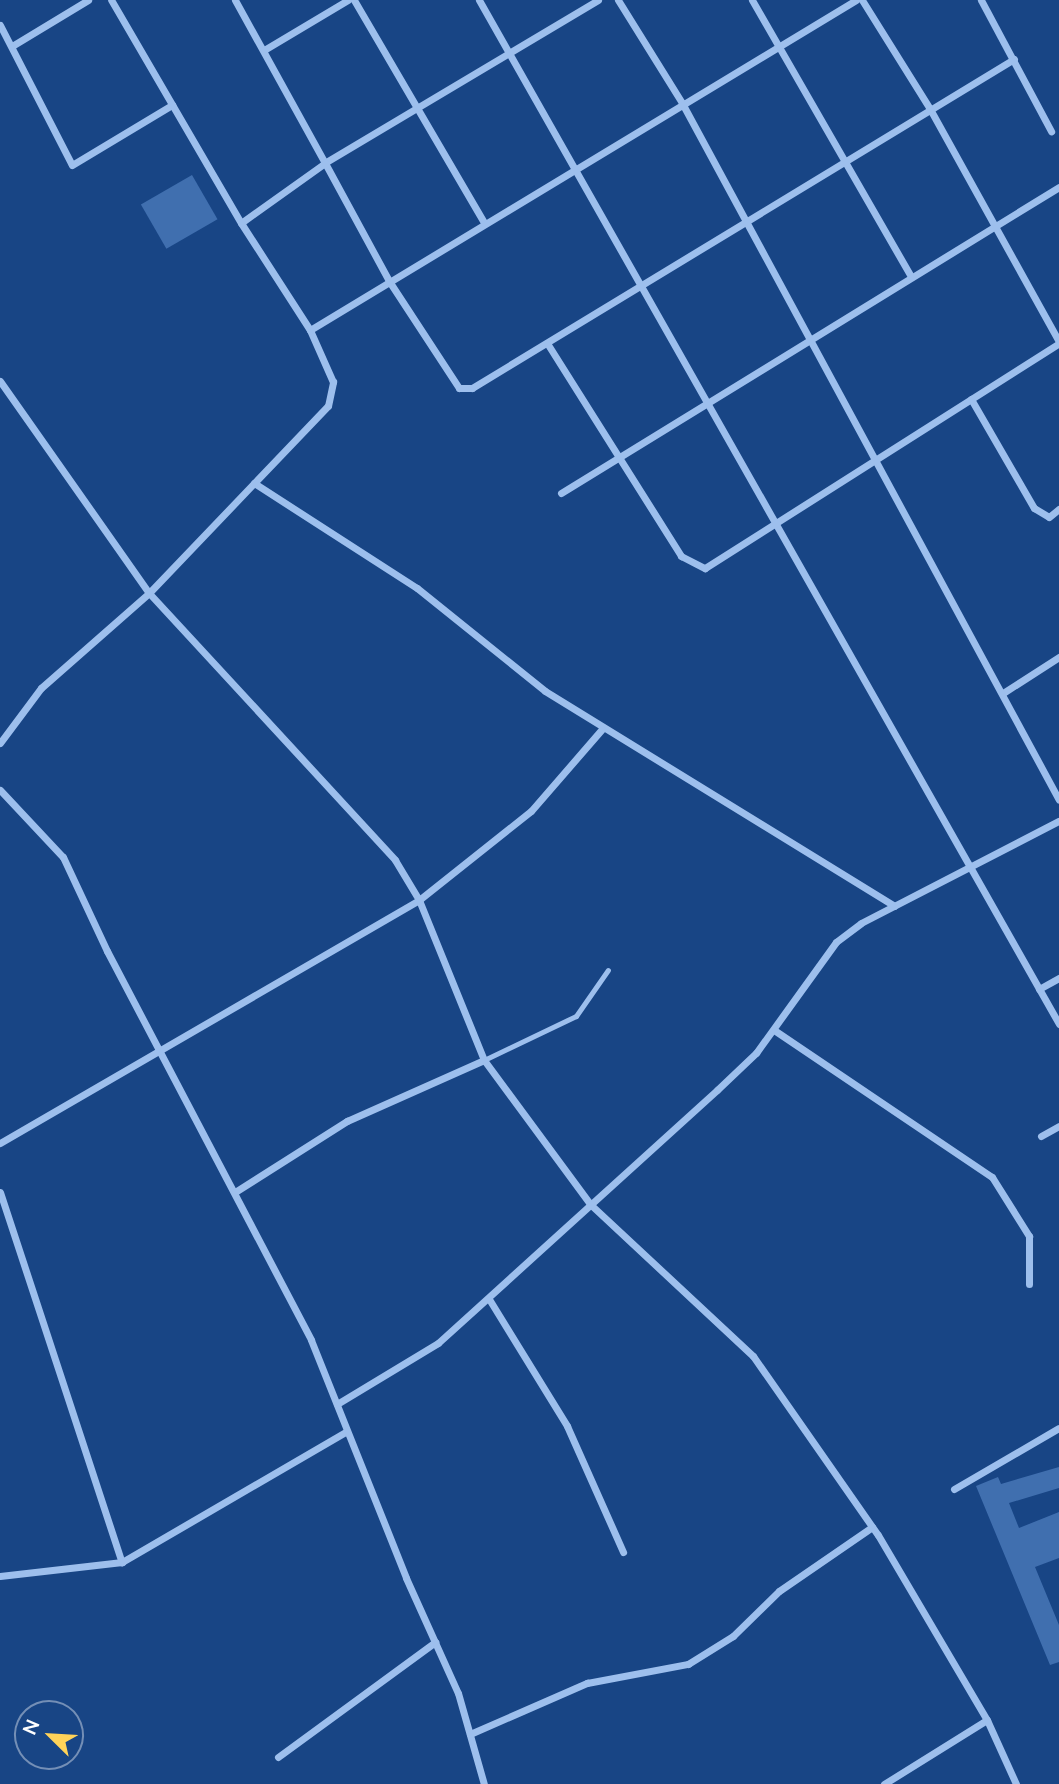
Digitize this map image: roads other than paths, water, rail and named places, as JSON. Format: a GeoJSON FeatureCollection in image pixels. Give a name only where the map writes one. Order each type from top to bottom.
{"type":"FeatureCollection","features":[{"type":"Feature","properties":{"kind":"street"},"geometry":{"type":"LineString","coordinates":[[12,46],[89,0]]}},
{"type":"Feature","properties":{"kind":"street"},"geometry":{"type":"LineString","coordinates":[[0,743],[41,688],[149,593],[328,406],[333,383],[310,330],[241,223],[111,0]]}},
{"type":"Feature","properties":{"kind":"street"},"geometry":{"type":"LineString","coordinates":[[235,0],[388,281],[459,388],[472,388],[642,286],[745,219],[1014,59]]}},
{"type":"Feature","properties":{"kind":"street"},"geometry":{"type":"LineString","coordinates":[[264,50],[348,0]]}},
{"type":"Feature","properties":{"kind":"street"},"geometry":{"type":"LineString","coordinates":[[354,0],[485,224]]}},
{"type":"Feature","properties":{"kind":"street"},"geometry":{"type":"LineString","coordinates":[[479,0],[1059,1024]]}},
{"type":"Feature","properties":{"kind":"street"},"geometry":{"type":"LineString","coordinates":[[241,223],[325,163],[597,0]]}},
{"type":"Feature","properties":{"kind":"street"},"geometry":{"type":"LineString","coordinates":[[618,0],[682,103],[1003,692],[1059,800]]}},
{"type":"Feature","properties":{"kind":"street"},"geometry":{"type":"LineString","coordinates":[[752,0],[911,276]]}},
{"type":"Feature","properties":{"kind":"street"},"geometry":{"type":"LineString","coordinates":[[310,330],[778,44],[856,0]]}},
{"type":"Feature","properties":{"kind":"street"},"geometry":{"type":"LineString","coordinates":[[547,343],[616,457],[689,564],[705,568],[1059,342],[930,109],[862,0]]}},
{"type":"Feature","properties":{"kind":"street"},"geometry":{"type":"LineString","coordinates":[[981,0],[1051,131]]}},
{"type":"Feature","properties":{"kind":"street"},"geometry":{"type":"LineString","coordinates":[[0,25],[72,165],[172,105]]}},
{"type":"Feature","properties":{"kind":"street"},"geometry":{"type":"LineString","coordinates":[[561,493],[706,400],[1059,187]]}},
{"type":"Feature","properties":{"kind":"street"},"geometry":{"type":"LineString","coordinates":[[0,381],[149,593],[395,860],[419,900],[484,1060],[590,1204],[753,1356],[872,1527],[987,1720],[1016,1784]]}},
{"type":"Feature","properties":{"kind":"street"},"geometry":{"type":"LineString","coordinates":[[971,398],[1034,508],[1049,517],[1059,509]]}},
{"type":"Feature","properties":{"kind":"street"},"geometry":{"type":"LineString","coordinates":[[254,483],[417,589],[478,641],[602,729],[894,906]]}},
{"type":"Feature","properties":{"kind":"street"},"geometry":{"type":"LineString","coordinates":[[1003,692],[1059,657]]}},
{"type":"Feature","properties":{"kind":"street"},"geometry":{"type":"LineString","coordinates":[[0,1143],[419,900],[531,811],[602,729]]}},
{"type":"Feature","properties":{"kind":"street"},"geometry":{"type":"LineString","coordinates":[[0,790],[63,857],[160,1051],[311,1340],[458,1693],[484,1784]]}},
{"type":"Feature","properties":{"kind":"street"},"geometry":{"type":"LineString","coordinates":[[337,1404],[438,1343],[717,1090],[774,1030],[836,942],[894,906],[970,870],[1059,821]]}},
{"type":"Feature","properties":{"kind":"street"},"geometry":{"type":"LineString","coordinates":[[1039,989],[1059,978]]}},
{"type":"Feature","properties":{"kind":"street"},"geometry":{"type":"LineString","coordinates":[[774,1030],[992,1177],[1029,1236],[1029,1284]]}},
{"type":"Feature","properties":{"kind":"street"},"geometry":{"type":"LineString","coordinates":[[234,1192],[347,1121],[484,1060]]}},
{"type":"Feature","properties":{"kind":"street"},"geometry":{"type":"LineString","coordinates":[[1041,1136],[1059,1126]]}},
{"type":"Feature","properties":{"kind":"street"},"geometry":{"type":"LineString","coordinates":[[0,1192],[122,1562]]}},
{"type":"Feature","properties":{"kind":"street"},"geometry":{"type":"LineString","coordinates":[[489,1299],[567,1426],[623,1552]]}},
{"type":"Feature","properties":{"kind":"street"},"geometry":{"type":"LineString","coordinates":[[954,1489],[1059,1428]]}},
{"type":"Feature","properties":{"kind":"street"},"geometry":{"type":"LineString","coordinates":[[0,1576],[122,1562],[347,1431]]}},
{"type":"Feature","properties":{"kind":"street"},"geometry":{"type":"LineString","coordinates":[[470,1734],[587,1683],[688,1664],[733,1636],[779,1591],[872,1527]]}},
{"type":"Feature","properties":{"kind":"street"},"geometry":{"type":"LineString","coordinates":[[278,1757],[435,1642]]}},
{"type":"Feature","properties":{"kind":"street"},"geometry":{"type":"LineString","coordinates":[[884,1784],[987,1720]]}},
{"type":"Feature","properties":{"kind":"lane"},"geometry":{"type":"LineString","coordinates":[[484,1060],[576,1016],[608,971]]}}]}
